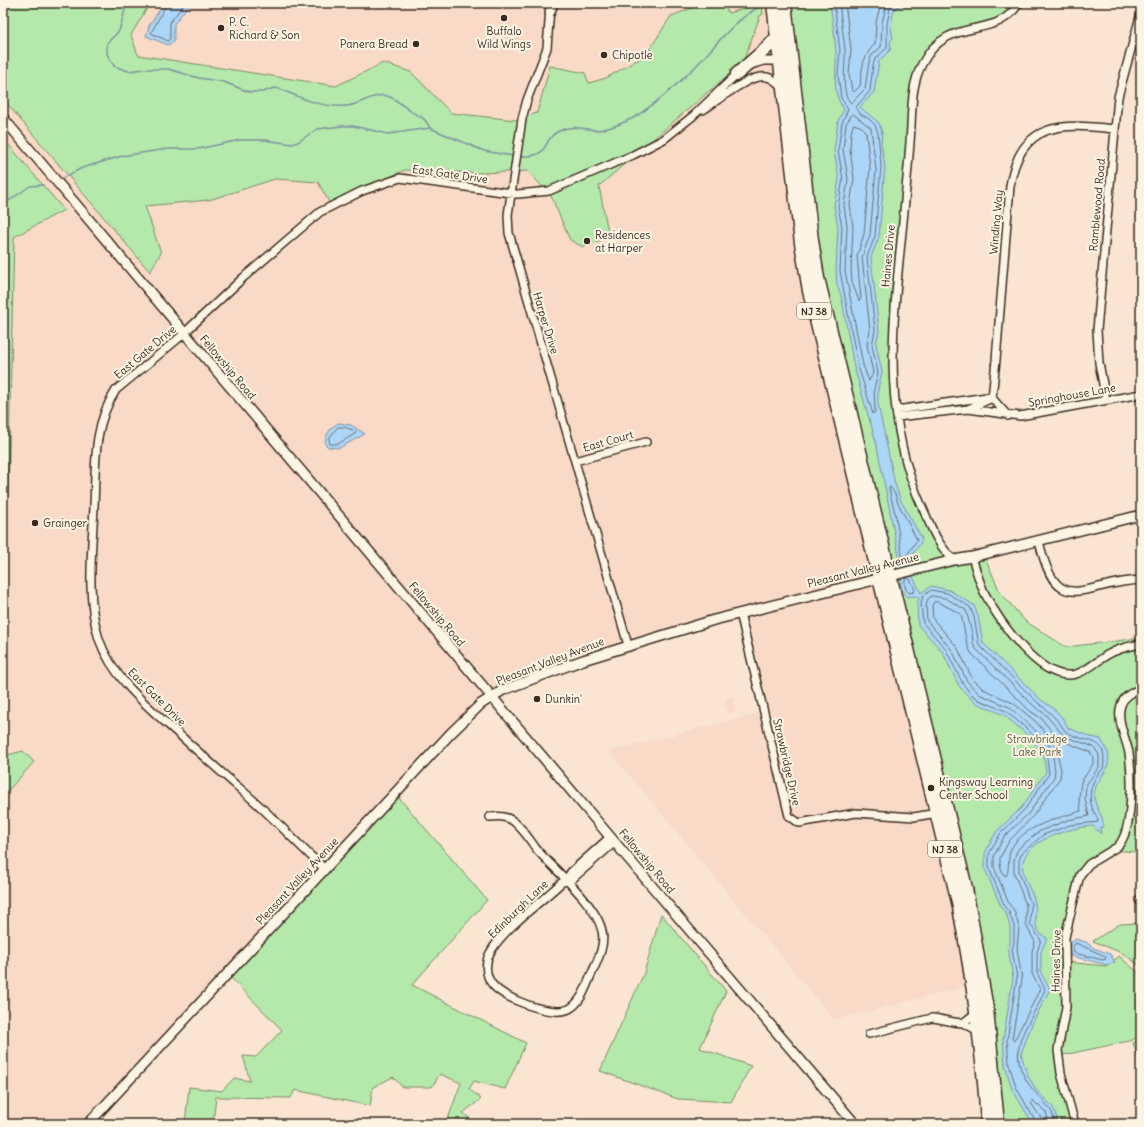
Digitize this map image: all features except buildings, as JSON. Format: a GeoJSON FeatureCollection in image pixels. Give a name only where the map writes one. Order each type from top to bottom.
{"type":"FeatureCollection","features":[{"type":"Feature","properties":{"kind":"highway","name":"NJ 38"},"geometry":{"type":"LineString","coordinates":[[773,3],[801,243],[809,291],[889,576],[937,814],[958,902],[977,1012],[987,1124]]}},
{"type":"Feature","properties":{"kind":"highway","name":"NJ 38"},"geometry":{"type":"LineString","coordinates":[[785,3],[812,240],[819,284],[970,908],[990,1030],[998,1124]]}},
{"type":"Feature","properties":{"kind":"highway"},"geometry":{"type":"LineString","coordinates":[[737,74],[769,46],[777,36]]}},
{"type":"Feature","properties":{"kind":"highway"},"geometry":{"type":"LineString","coordinates":[[780,61],[788,70],[797,105]]}},
{"type":"Feature","properties":{"kind":"street","name":"Haines Drive"},"geometry":{"type":"LineString","coordinates":[[954,560],[945,552],[936,539],[913,486],[903,455],[896,413],[892,355],[893,317],[915,80],[925,58],[934,46],[946,37],[959,31],[990,25],[1004,20],[1014,12],[1019,3]]}},
{"type":"Feature","properties":{"kind":"street","name":"Harper Drive"},"geometry":{"type":"LineString","coordinates":[[551,6],[546,48],[527,100],[522,119],[508,215],[509,233],[628,646]]}},
{"type":"Feature","properties":{"kind":"street","name":"Ramblewood Road"},"geometry":{"type":"LineString","coordinates":[[1106,400],[1099,363],[1097,330],[1114,129],[1122,79],[1141,13]]}},
{"type":"Feature","properties":{"kind":"street","name":"East Gate Drive"},"geometry":{"type":"LineString","coordinates":[[693,116],[737,74],[756,63],[780,61]]}},
{"type":"Feature","properties":{"kind":"street","name":"East Gate Drive"},"geometry":{"type":"LineString","coordinates":[[325,869],[254,801],[139,697],[109,661],[97,631],[92,598],[92,566],[96,453],[101,420],[116,390],[184,334],[248,273],[320,212],[362,191],[400,178],[511,193],[528,194],[549,190],[626,158],[664,139],[693,116],[748,80],[757,77],[770,78],[782,87]]}},
{"type":"Feature","properties":{"kind":"street","name":"Fellowship Road"},"geometry":{"type":"LineString","coordinates":[[3,118],[184,334],[855,1124]]}},
{"type":"Feature","properties":{"kind":"street","name":"Winding Way"},"geometry":{"type":"LineString","coordinates":[[992,398],[1010,186],[1015,162],[1023,148],[1034,137],[1053,128],[1080,126],[1114,129]]}},
{"type":"Feature","properties":{"kind":"street","name":"Springhouse Lane"},"geometry":{"type":"LineString","coordinates":[[896,413],[968,409],[1008,416],[1027,415],[1141,394]]}},
{"type":"Feature","properties":{"kind":"street"},"geometry":{"type":"LineString","coordinates":[[896,413],[974,398],[992,398],[1008,416]]}},
{"type":"Feature","properties":{"kind":"street","name":"Springhouse Lane"},"geometry":{"type":"LineString","coordinates":[[968,409],[992,398]]}},
{"type":"Feature","properties":{"kind":"street","name":"East Court"},"geometry":{"type":"LineString","coordinates":[[575,461],[646,442]]}},
{"type":"Feature","properties":{"kind":"street","name":"Pleasant Valley Avenue"},"geometry":{"type":"LineString","coordinates":[[88,1124],[462,722],[492,697],[503,690],[628,646],[740,613],[1141,515]]}},
{"type":"Feature","properties":{"kind":"street"},"geometry":{"type":"LineString","coordinates":[[1039,541],[1052,579],[1062,589],[1082,590],[1141,580]]}},
{"type":"Feature","properties":{"kind":"street"},"geometry":{"type":"LineString","coordinates":[[972,557],[980,583],[1004,625],[1016,640],[1034,658],[1060,675],[1077,674],[1114,651],[1141,644]]}},
{"type":"Feature","properties":{"kind":"street","name":"Strawbridge Drive"},"geometry":{"type":"LineString","coordinates":[[740,613],[789,816],[799,823],[856,813],[914,817],[937,814]]}},
{"type":"Feature","properties":{"kind":"street","name":"Haines Drive"},"geometry":{"type":"LineString","coordinates":[[1074,1124],[1059,1056],[1060,1035],[1066,1007],[1064,957],[1066,932],[1080,875],[1089,864],[1121,844],[1125,833],[1128,821],[1131,774],[1120,710],[1126,696],[1141,688]]}},
{"type":"Feature","properties":{"kind":"street"},"geometry":{"type":"LineString","coordinates":[[490,817],[502,816],[513,821],[566,880]]}},
{"type":"Feature","properties":{"kind":"street","name":"Edinburgh Lane"},"geometry":{"type":"LineString","coordinates":[[566,880],[600,923],[603,942],[590,979],[580,1000],[569,1009],[555,1012],[524,1003],[497,990],[489,979],[487,966],[490,952],[505,933],[566,880],[571,880],[612,839]]}},
{"type":"Feature","properties":{"kind":"street"},"geometry":{"type":"LineString","coordinates":[[963,1023],[977,1012]]}},
{"type":"Feature","properties":{"kind":"street"},"geometry":{"type":"LineString","coordinates":[[869,1034],[932,1018],[943,1019],[951,1023],[963,1023],[979,1032]]}},
{"type":"Feature","properties":{"kind":"shaded area"},"geometry":{"type":"Polygon","coordinates":[[[3,3],[773,3],[973,985],[834,1020],[609,751],[764,712],[740,614],[519,684],[475,710],[89,1124],[3,1124],[3,3]]]}},
{"type":"Feature","properties":{"kind":"shaded area"},"geometry":{"type":"Polygon","coordinates":[[[733,696],[736,711],[726,713],[724,703],[726,702],[726,698],[733,696]]]}},
{"type":"Feature","properties":{"kind":"green space"},"geometry":{"type":"Polygon","coordinates":[[[3,3],[150,3],[131,35],[138,55],[336,86],[383,63],[411,72],[451,113],[515,120],[537,113],[550,66],[585,73],[589,83],[606,78],[646,55],[671,16],[705,3],[722,3],[729,13],[762,3],[763,14],[760,16],[743,62],[599,186],[609,237],[583,247],[570,240],[551,196],[528,171],[481,173],[405,170],[330,204],[318,182],[275,179],[209,200],[145,206],[161,253],[150,272],[3,99],[3,3]]]}},
{"type":"Feature","properties":{"kind":"green space","name":"Strawbridge Lake Park"},"geometry":{"type":"Polygon","coordinates":[[[785,3],[1019,3],[1004,20],[959,31],[925,58],[915,80],[893,371],[907,468],[942,547],[954,560],[983,553],[1000,592],[1025,621],[1066,647],[1141,638],[1141,837],[1136,852],[1113,850],[1089,864],[1080,875],[1065,937],[1065,962],[1107,966],[1119,956],[1141,975],[1141,1036],[1129,1041],[1059,1056],[1074,1124],[998,1124],[997,1106],[829,331],[785,3]]]}},
{"type":"Feature","properties":{"kind":"green space"},"geometry":{"type":"Polygon","coordinates":[[[3,138],[64,210],[14,237],[8,494],[3,526],[3,138]]]}},
{"type":"Feature","properties":{"kind":"green space"},"geometry":{"type":"Polygon","coordinates":[[[23,751],[34,762],[3,796],[3,756],[23,751]]]}},
{"type":"Feature","properties":{"kind":"green space"},"geometry":{"type":"Polygon","coordinates":[[[394,792],[487,900],[412,985],[526,1043],[505,1089],[474,1081],[469,1089],[481,1099],[463,1113],[477,1124],[446,1124],[461,1083],[440,1074],[432,1087],[402,1087],[393,1077],[373,1087],[370,1106],[295,1090],[291,1098],[216,1097],[213,1124],[185,1124],[189,1087],[222,1091],[234,1078],[250,1081],[243,1056],[256,1057],[282,1030],[226,973],[394,792]]]}},
{"type":"Feature","properties":{"kind":"green space"},"geometry":{"type":"Polygon","coordinates":[[[661,914],[726,991],[700,1048],[751,1066],[731,1102],[678,1099],[600,1071],[644,973],[661,914]]]}},
{"type":"Feature","properties":{"kind":"green space"},"geometry":{"type":"Polygon","coordinates":[[[1141,923],[1141,967],[1124,954],[1093,941],[1120,924],[1141,923]]]}},
{"type":"Feature","properties":{"kind":"green space"},"geometry":{"type":"Polygon","coordinates":[[[1141,1039],[1141,1086],[1139,1071],[1140,1063],[1133,1043],[1141,1039]]]}},
{"type":"Feature","properties":{"kind":"water"},"geometry":{"type":"Polygon","coordinates":[[[164,3],[190,3],[174,24],[174,41],[168,45],[146,36],[149,26],[164,3]]]}},
{"type":"Feature","properties":{"kind":"water"},"geometry":{"type":"Polygon","coordinates":[[[830,3],[907,3],[896,7],[894,11],[892,22],[893,38],[890,42],[891,49],[879,61],[874,92],[860,107],[879,123],[882,133],[881,143],[885,166],[879,237],[871,257],[879,331],[876,344],[882,372],[878,389],[878,404],[895,484],[901,501],[922,539],[907,562],[909,574],[913,577],[921,593],[931,586],[949,590],[974,605],[978,616],[983,643],[1041,700],[1049,705],[1064,719],[1068,728],[1091,737],[1101,739],[1108,753],[1108,766],[1097,785],[1094,797],[1103,820],[1103,827],[1100,827],[1101,834],[1093,826],[1072,829],[1060,833],[1037,844],[1028,851],[1023,860],[1024,875],[1035,903],[1037,927],[1042,935],[1047,938],[1041,952],[1041,973],[1050,989],[1032,1024],[1021,1054],[1028,1076],[1037,1091],[1053,1107],[1059,1124],[1033,1124],[1012,1089],[1005,1065],[1003,1040],[1013,978],[1008,948],[1010,943],[1010,927],[1006,913],[1002,909],[985,869],[985,853],[996,832],[1022,807],[1046,772],[1043,752],[1024,732],[1004,715],[974,702],[959,686],[942,651],[918,625],[917,603],[919,598],[915,596],[907,597],[902,590],[901,581],[903,576],[876,442],[854,367],[841,295],[837,285],[836,271],[838,227],[834,206],[839,179],[834,151],[838,121],[844,109],[837,96],[836,89],[836,53],[830,3]]]}},
{"type":"Feature","properties":{"kind":"water"},"geometry":{"type":"Polygon","coordinates":[[[339,423],[351,425],[365,434],[339,448],[328,447],[325,444],[327,434],[333,426],[339,423]]]}},
{"type":"Feature","properties":{"kind":"water"},"geometry":{"type":"Polygon","coordinates":[[[1076,939],[1086,942],[1094,948],[1110,954],[1115,962],[1107,965],[1071,956],[1069,953],[1070,943],[1076,939]]]}},
{"type":"Feature","properties":{"kind":"waterway"},"geometry":{"type":"LineString","coordinates":[[127,3],[119,31],[107,43],[107,54],[114,66],[128,71],[168,69],[199,78],[224,82],[249,92],[263,92],[274,88],[280,89],[320,104],[337,106],[348,106],[383,95],[393,98],[422,118],[430,128]]}},
{"type":"Feature","properties":{"kind":"waterway"},"geometry":{"type":"LineString","coordinates":[[519,156],[530,156],[537,154],[545,148],[553,135],[564,129],[574,128],[598,130],[616,126],[633,118],[656,102],[680,81],[727,32],[745,16],[766,4]]}},
{"type":"Feature","properties":{"kind":"waterway"},"geometry":{"type":"LineString","coordinates":[[63,178],[82,168],[122,156],[167,149],[198,149],[240,140],[265,140],[292,144],[298,142],[317,129],[342,126],[353,126],[388,134],[430,128],[484,151],[513,156]]}},
{"type":"Feature","properties":{"kind":"waterway"},"geometry":{"type":"LineString","coordinates":[[3,205],[30,186],[43,185]]}},
{"type":"Feature","properties":{"kind":"place","name":"Buffalo Wild Wings"},"geometry":{"type":"Point","coordinates":[504,18]}},
{"type":"Feature","properties":{"kind":"place","name":"P. C. Richard & Son"},"geometry":{"type":"Point","coordinates":[221,28]}},
{"type":"Feature","properties":{"kind":"place","name":"Panera Bread"},"geometry":{"type":"Point","coordinates":[416,44]}},
{"type":"Feature","properties":{"kind":"place","name":"Chipotle"},"geometry":{"type":"Point","coordinates":[604,55]}},
{"type":"Feature","properties":{"kind":"place","name":"Residences at Harper"},"geometry":{"type":"Point","coordinates":[587,241]}},
{"type":"Feature","properties":{"kind":"place","name":"Grainger"},"geometry":{"type":"Point","coordinates":[35,523]}},
{"type":"Feature","properties":{"kind":"place","name":"Dunkin'"},"geometry":{"type":"Point","coordinates":[537,699]}},
{"type":"Feature","properties":{"kind":"place","name":"Kingsway Learning Center School"},"geometry":{"type":"Point","coordinates":[931,788]}}]}
